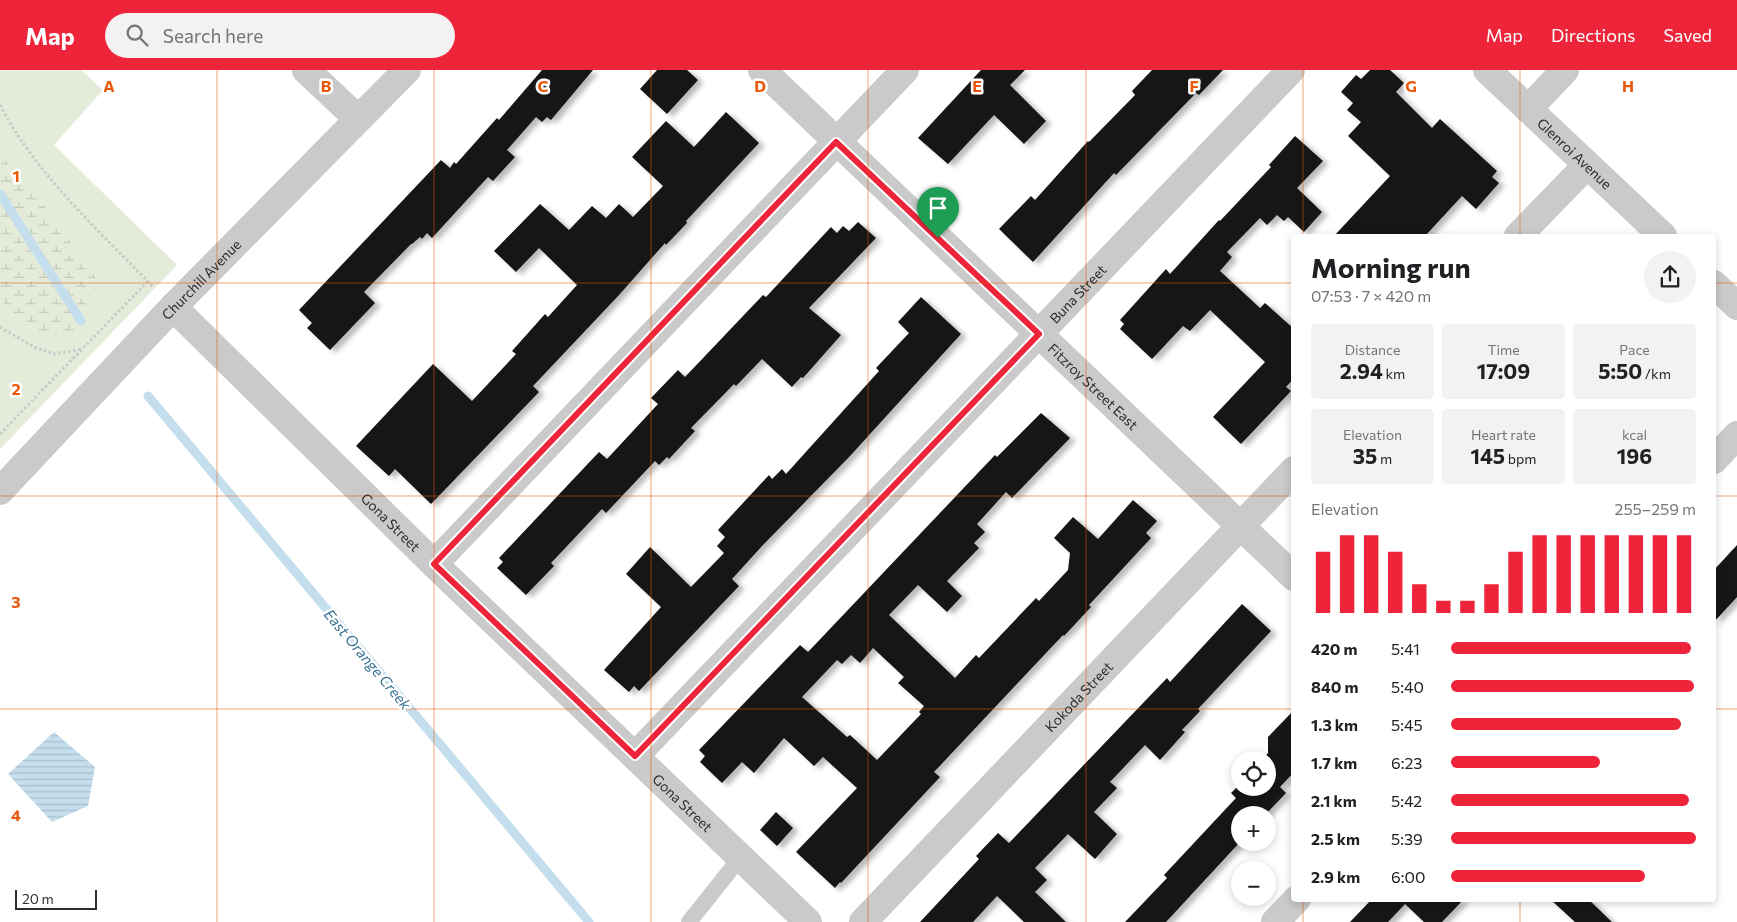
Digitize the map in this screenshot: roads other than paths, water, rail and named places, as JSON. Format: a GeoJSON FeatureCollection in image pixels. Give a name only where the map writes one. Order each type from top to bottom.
{"type":"FeatureCollection","features":[{"type":"Feature","properties":{"kind":"street"},"geometry":{"type":"LineString","coordinates":[[306,70],[358,119]]}},
{"type":"Feature","properties":{"kind":"street","name":"Churchill Avenue"},"geometry":{"type":"LineString","coordinates":[[0,491],[173,307],[407,70]]}},
{"type":"Feature","properties":{"kind":"street","name":"Fitzroy Street East"},"geometry":{"type":"LineString","coordinates":[[762,70],[1291,574]]}},
{"type":"Feature","properties":{"kind":"street"},"geometry":{"type":"LineString","coordinates":[[434,564],[905,70]]}},
{"type":"Feature","properties":{"kind":"street","name":"Buna Street"},"geometry":{"type":"LineString","coordinates":[[635,756],[1291,70]]}},
{"type":"Feature","properties":{"kind":"street","name":"Glenroi Avenue"},"geometry":{"type":"LineString","coordinates":[[1487,70],[1661,234]]}},
{"type":"Feature","properties":{"kind":"street"},"geometry":{"type":"LineString","coordinates":[[1528,109],[1565,70]]}},
{"type":"Feature","properties":{"kind":"street"},"geometry":{"type":"LineString","coordinates":[[1520,234],[1587,165]]}},
{"type":"Feature","properties":{"kind":"street"},"geometry":{"type":"LineString","coordinates":[[1716,286],[1737,306]]}},
{"type":"Feature","properties":{"kind":"street","name":"Gona Street"},"geometry":{"type":"LineString","coordinates":[[173,307],[434,564],[808,922]]}},
{"type":"Feature","properties":{"kind":"street"},"geometry":{"type":"LineString","coordinates":[[1716,458],[1737,435]]}},
{"type":"Feature","properties":{"kind":"street","name":"Kokoda Street"},"geometry":{"type":"LineString","coordinates":[[863,922],[1291,473]]}},
{"type":"Feature","properties":{"kind":"street"},"geometry":{"type":"LineString","coordinates":[[1275,922],[1294,902]]}},
{"type":"Feature","properties":{"kind":"lane"},"geometry":{"type":"LineString","coordinates":[[688,922],[740,858]]}},
{"type":"Feature","properties":{"kind":"water"},"geometry":{"type":"Polygon","coordinates":[[[54,732],[95,767],[88,806],[52,822],[8,774],[54,732]]]}},
{"type":"Feature","properties":{"kind":"waterway","name":"East Orange Creek"},"geometry":{"type":"LineString","coordinates":[[0,194],[81,321]]}},
{"type":"Feature","properties":{"kind":"waterway","name":"East Orange Creek"},"geometry":{"type":"LineString","coordinates":[[148,396],[589,922]]}}]}
